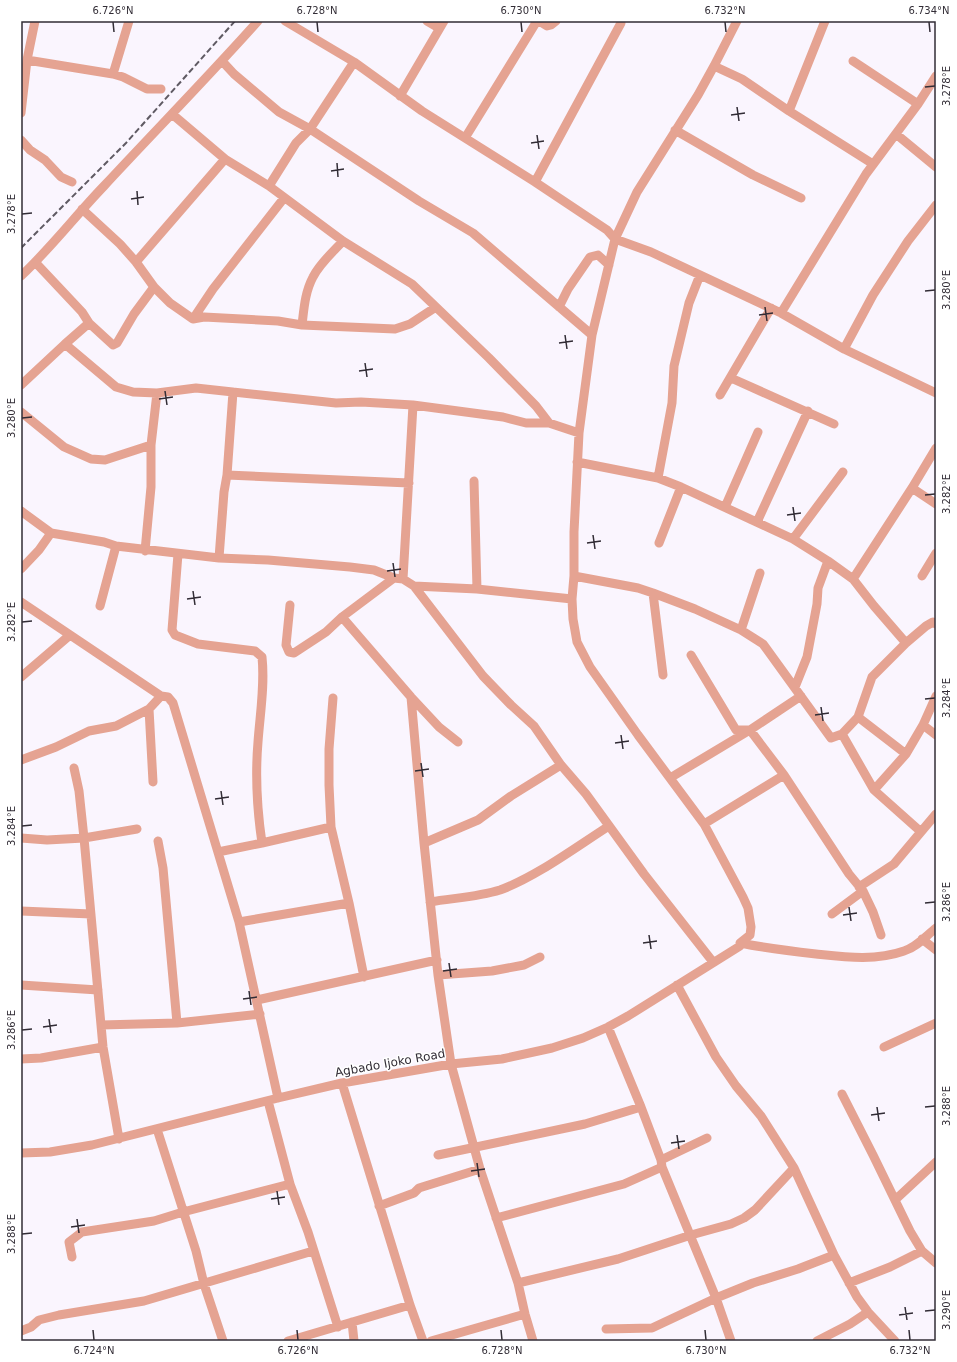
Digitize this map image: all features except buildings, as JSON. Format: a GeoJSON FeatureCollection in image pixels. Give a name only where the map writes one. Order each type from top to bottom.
{"type":"FeatureCollection","features":[{"type":"Feature","properties":{"kind":"street"},"geometry":{"type":"LineString","coordinates":[[21,113],[27,60],[35,21]]}},
{"type":"Feature","properties":{"kind":"street"},"geometry":{"type":"LineString","coordinates":[[113,74],[129,21]]}},
{"type":"Feature","properties":{"kind":"street"},"geometry":{"type":"LineString","coordinates":[[21,276],[258,21]]}},
{"type":"Feature","properties":{"kind":"street"},"geometry":{"type":"LineString","coordinates":[[285,21],[354,62],[400,96],[536,182],[606,230],[615,239],[651,252],[771,308],[844,349],[935,391]]}},
{"type":"Feature","properties":{"kind":"street"},"geometry":{"type":"LineString","coordinates":[[400,96],[441,24],[427,21]]}},
{"type":"Feature","properties":{"kind":"street"},"geometry":{"type":"LineString","coordinates":[[465,138],[538,21],[547,26],[551,26],[556,21]]}},
{"type":"Feature","properties":{"kind":"street"},"geometry":{"type":"LineString","coordinates":[[737,21],[714,66],[637,192],[615,239],[592,335],[579,433],[572,598],[574,631],[584,657],[610,697],[704,824],[784,775]]}},
{"type":"Feature","properties":{"kind":"street"},"geometry":{"type":"LineString","coordinates":[[789,110],[825,21]]}},
{"type":"Feature","properties":{"kind":"street"},"geometry":{"type":"LineString","coordinates":[[536,182],[621,23]]}},
{"type":"Feature","properties":{"kind":"street"},"geometry":{"type":"LineString","coordinates":[[27,60],[113,74],[123,77],[147,89],[161,89]]}},
{"type":"Feature","properties":{"kind":"street"},"geometry":{"type":"LineString","coordinates":[[222,61],[234,74],[272,107],[290,119],[310,129],[419,201],[473,233],[592,335]]}},
{"type":"Feature","properties":{"kind":"street"},"geometry":{"type":"LineString","coordinates":[[853,61],[918,104]]}},
{"type":"Feature","properties":{"kind":"street"},"geometry":{"type":"LineString","coordinates":[[269,186],[296,143],[310,129],[354,62]]}},
{"type":"Feature","properties":{"kind":"street"},"geometry":{"type":"LineString","coordinates":[[714,66],[742,79],[873,164]]}},
{"type":"Feature","properties":{"kind":"street"},"geometry":{"type":"LineString","coordinates":[[781,313],[873,164],[918,104],[936,76]]}},
{"type":"Feature","properties":{"kind":"street"},"geometry":{"type":"LineString","coordinates":[[172,114],[225,159],[269,186],[343,241],[412,284],[489,358],[536,406],[549,423]]}},
{"type":"Feature","properties":{"kind":"street"},"geometry":{"type":"LineString","coordinates":[[675,130],[753,175],[801,198]]}},
{"type":"Feature","properties":{"kind":"street"},"geometry":{"type":"LineString","coordinates":[[896,134],[936,167]]}},
{"type":"Feature","properties":{"kind":"street"},"geometry":{"type":"LineString","coordinates":[[21,140],[30,150],[45,160],[61,177],[72,182]]}},
{"type":"Feature","properties":{"kind":"street"},"geometry":{"type":"LineString","coordinates":[[136,262],[225,159]]}},
{"type":"Feature","properties":{"kind":"street"},"geometry":{"type":"LineString","coordinates":[[193,319],[213,289],[284,198]]}},
{"type":"Feature","properties":{"kind":"street"},"geometry":{"type":"LineString","coordinates":[[844,349],[873,295],[908,241],[936,205]]}},
{"type":"Feature","properties":{"kind":"street"},"geometry":{"type":"LineString","coordinates":[[82,209],[120,244],[154,286],[175,308],[193,319],[204,317],[278,321],[302,325],[396,329],[410,324],[436,307]]}},
{"type":"Feature","properties":{"kind":"street"},"geometry":{"type":"LineString","coordinates":[[302,325],[304,302],[313,277],[343,241]]}},
{"type":"Feature","properties":{"kind":"street"},"geometry":{"type":"LineString","coordinates":[[559,307],[568,289],[590,257],[598,255],[609,264]]}},
{"type":"Feature","properties":{"kind":"street"},"geometry":{"type":"LineString","coordinates":[[35,262],[82,312],[89,323],[110,344],[113,345],[117,344],[134,314],[154,286]]}},
{"type":"Feature","properties":{"kind":"street"},"geometry":{"type":"LineString","coordinates":[[658,478],[672,403],[674,366],[689,303],[700,275]]}},
{"type":"Feature","properties":{"kind":"street"},"geometry":{"type":"LineString","coordinates":[[720,395],[771,308]]}},
{"type":"Feature","properties":{"kind":"street"},"geometry":{"type":"LineString","coordinates":[[21,385],[89,323]]}},
{"type":"Feature","properties":{"kind":"street"},"geometry":{"type":"LineString","coordinates":[[65,344],[116,387],[133,392],[157,393],[196,388],[336,403],[361,402],[413,406],[503,417],[526,423],[549,423],[579,433]]}},
{"type":"Feature","properties":{"kind":"street"},"geometry":{"type":"LineString","coordinates":[[731,378],[808,411],[834,424]]}},
{"type":"Feature","properties":{"kind":"street"},"geometry":{"type":"LineString","coordinates":[[219,558],[234,392]]}},
{"type":"Feature","properties":{"kind":"street"},"geometry":{"type":"LineString","coordinates":[[145,551],[151,487],[151,445],[157,393]]}},
{"type":"Feature","properties":{"kind":"street"},"geometry":{"type":"LineString","coordinates":[[290,604],[286,645],[289,652],[294,653],[326,632],[342,617],[398,579],[409,483],[413,406]]}},
{"type":"Feature","properties":{"kind":"street"},"geometry":{"type":"LineString","coordinates":[[757,522],[808,411]]}},
{"type":"Feature","properties":{"kind":"street"},"geometry":{"type":"LineString","coordinates":[[21,412],[64,447],[91,459],[105,460],[151,445]]}},
{"type":"Feature","properties":{"kind":"street"},"geometry":{"type":"LineString","coordinates":[[725,507],[758,432]]}},
{"type":"Feature","properties":{"kind":"street"},"geometry":{"type":"LineString","coordinates":[[853,579],[936,448]]}},
{"type":"Feature","properties":{"kind":"street"},"geometry":{"type":"LineString","coordinates":[[577,462],[658,478],[681,487],[793,539],[853,579],[906,643]]}},
{"type":"Feature","properties":{"kind":"street"},"geometry":{"type":"LineString","coordinates":[[793,539],[843,472]]}},
{"type":"Feature","properties":{"kind":"street"},"geometry":{"type":"LineString","coordinates":[[227,475],[409,483]]}},
{"type":"Feature","properties":{"kind":"street"},"geometry":{"type":"LineString","coordinates":[[474,481],[477,589]]}},
{"type":"Feature","properties":{"kind":"street"},"geometry":{"type":"LineString","coordinates":[[659,543],[681,487]]}},
{"type":"Feature","properties":{"kind":"street"},"geometry":{"type":"LineString","coordinates":[[912,488],[936,504]]}},
{"type":"Feature","properties":{"kind":"street"},"geometry":{"type":"LineString","coordinates":[[21,511],[51,533],[145,551],[219,558],[268,560],[350,567],[374,570],[414,586],[477,589],[572,598]]}},
{"type":"Feature","properties":{"kind":"street"},"geometry":{"type":"LineString","coordinates":[[21,569],[40,550],[51,533]]}},
{"type":"Feature","properties":{"kind":"street"},"geometry":{"type":"LineString","coordinates":[[100,606],[116,546]]}},
{"type":"Feature","properties":{"kind":"street"},"geometry":{"type":"LineString","coordinates":[[178,554],[172,630],[175,635],[198,644],[255,651],[262,657],[262,700],[256,781],[257,810],[262,843]]}},
{"type":"Feature","properties":{"kind":"street"},"geometry":{"type":"LineString","coordinates":[[922,576],[936,554]]}},
{"type":"Feature","properties":{"kind":"street"},"geometry":{"type":"LineString","coordinates":[[795,687],[807,657],[818,588],[828,561]]}},
{"type":"Feature","properties":{"kind":"street"},"geometry":{"type":"LineString","coordinates":[[741,630],[760,573]]}},
{"type":"Feature","properties":{"kind":"street"},"geometry":{"type":"LineString","coordinates":[[574,576],[638,588],[695,609],[741,630],[763,644],[831,738],[842,734],[858,717],[872,677],[906,643],[926,626],[933,622],[936,624]]}},
{"type":"Feature","properties":{"kind":"street"},"geometry":{"type":"LineString","coordinates":[[414,586],[483,676],[534,726],[561,765],[586,794],[644,874],[713,962]]}},
{"type":"Feature","properties":{"kind":"street"},"geometry":{"type":"LineString","coordinates":[[653,593],[663,675]]}},
{"type":"Feature","properties":{"kind":"street"},"geometry":{"type":"LineString","coordinates":[[21,602],[161,696],[168,697],[173,703],[239,922],[278,1098]]}},
{"type":"Feature","properties":{"kind":"street"},"geometry":{"type":"LineString","coordinates":[[342,617],[410,697],[439,727],[458,742]]}},
{"type":"Feature","properties":{"kind":"street"},"geometry":{"type":"LineString","coordinates":[[21,677],[70,635]]}},
{"type":"Feature","properties":{"kind":"street"},"geometry":{"type":"LineString","coordinates":[[691,655],[736,730],[750,730]]}},
{"type":"Feature","properties":{"kind":"street"},"geometry":{"type":"LineString","coordinates":[[21,760],[56,748],[89,731],[116,726],[149,709],[161,696]]}},
{"type":"Feature","properties":{"kind":"street"},"geometry":{"type":"LineString","coordinates":[[670,778],[750,730],[801,696]]}},
{"type":"Feature","properties":{"kind":"street"},"geometry":{"type":"LineString","coordinates":[[874,790],[906,754],[923,725],[936,696]]}},
{"type":"Feature","properties":{"kind":"street"},"geometry":{"type":"LineString","coordinates":[[410,697],[438,974],[451,1064],[480,1169],[518,1283],[533,1341]]}},
{"type":"Feature","properties":{"kind":"street"},"geometry":{"type":"LineString","coordinates":[[333,698],[328,785],[331,827],[349,903],[364,977]]}},
{"type":"Feature","properties":{"kind":"street"},"geometry":{"type":"LineString","coordinates":[[149,709],[153,782]]}},
{"type":"Feature","properties":{"kind":"street"},"geometry":{"type":"LineString","coordinates":[[858,717],[906,754]]}},
{"type":"Feature","properties":{"kind":"street"},"geometry":{"type":"LineString","coordinates":[[923,725],[936,734]]}},
{"type":"Feature","properties":{"kind":"street"},"geometry":{"type":"LineString","coordinates":[[750,730],[784,775],[861,889],[873,912],[881,935]]}},
{"type":"Feature","properties":{"kind":"street"},"geometry":{"type":"LineString","coordinates":[[842,734],[874,790],[920,832]]}},
{"type":"Feature","properties":{"kind":"street"},"geometry":{"type":"LineString","coordinates":[[424,843],[478,820],[510,796],[561,765]]}},
{"type":"Feature","properties":{"kind":"street"},"geometry":{"type":"LineString","coordinates":[[74,768],[79,791],[84,838],[103,1047],[119,1138]]}},
{"type":"Feature","properties":{"kind":"street"},"geometry":{"type":"LineString","coordinates":[[832,914],[861,889],[894,864],[936,814]]}},
{"type":"Feature","properties":{"kind":"street","name":"Agbado Ijoko Road"},"geometry":{"type":"LineString","coordinates":[[21,1153],[50,1152],[71,1149],[342,1083],[451,1064],[525,1055],[584,1038],[608,1027],[740,946],[740,943],[750,935],[751,927],[748,908],[704,824]]}},
{"type":"Feature","properties":{"kind":"street"},"geometry":{"type":"LineString","coordinates":[[430,902],[477,895],[499,890],[515,884],[560,858],[609,826]]}},
{"type":"Feature","properties":{"kind":"street"},"geometry":{"type":"LineString","coordinates":[[218,852],[331,827]]}},
{"type":"Feature","properties":{"kind":"street"},"geometry":{"type":"LineString","coordinates":[[21,838],[47,840],[84,838],[136,829]]}},
{"type":"Feature","properties":{"kind":"street"},"geometry":{"type":"LineString","coordinates":[[158,841],[177,1023]]}},
{"type":"Feature","properties":{"kind":"street"},"geometry":{"type":"LineString","coordinates":[[239,922],[349,903]]}},
{"type":"Feature","properties":{"kind":"street"},"geometry":{"type":"LineString","coordinates":[[21,912],[91,914]]}},
{"type":"Feature","properties":{"kind":"street"},"geometry":{"type":"LineString","coordinates":[[740,943],[772,949],[844,957],[866,957],[890,955],[905,951],[918,944],[936,928]]}},
{"type":"Feature","properties":{"kind":"street"},"geometry":{"type":"LineString","coordinates":[[922,939],[936,950]]}},
{"type":"Feature","properties":{"kind":"street"},"geometry":{"type":"LineString","coordinates":[[438,974],[492,971],[524,965],[540,957]]}},
{"type":"Feature","properties":{"kind":"street"},"geometry":{"type":"LineString","coordinates":[[257,1000],[437,960]]}},
{"type":"Feature","properties":{"kind":"street"},"geometry":{"type":"LineString","coordinates":[[21,985],[98,990]]}},
{"type":"Feature","properties":{"kind":"street"},"geometry":{"type":"LineString","coordinates":[[677,985],[716,1057],[736,1086],[761,1116],[794,1168],[834,1255],[849,1283],[868,1312],[895,1341]]}},
{"type":"Feature","properties":{"kind":"street"},"geometry":{"type":"LineString","coordinates":[[101,1025],[177,1023],[260,1014]]}},
{"type":"Feature","properties":{"kind":"street"},"geometry":{"type":"LineString","coordinates":[[884,1047],[936,1023]]}},
{"type":"Feature","properties":{"kind":"street"},"geometry":{"type":"LineString","coordinates":[[608,1027],[716,1298],[731,1341]]}},
{"type":"Feature","properties":{"kind":"street"},"geometry":{"type":"LineString","coordinates":[[21,1059],[41,1058],[103,1047]]}},
{"type":"Feature","properties":{"kind":"street"},"geometry":{"type":"LineString","coordinates":[[342,1083],[379,1206],[423,1341]]}},
{"type":"Feature","properties":{"kind":"street"},"geometry":{"type":"LineString","coordinates":[[842,1094],[910,1231],[922,1251],[935,1260]]}},
{"type":"Feature","properties":{"kind":"street"},"geometry":{"type":"LineString","coordinates":[[268,1101],[290,1184],[314,1251],[338,1327]]}},
{"type":"Feature","properties":{"kind":"street"},"geometry":{"type":"LineString","coordinates":[[438,1155],[585,1124],[641,1107]]}},
{"type":"Feature","properties":{"kind":"street"},"geometry":{"type":"LineString","coordinates":[[157,1129],[223,1341]]}},
{"type":"Feature","properties":{"kind":"street"},"geometry":{"type":"LineString","coordinates":[[496,1218],[624,1184],[707,1138]]}},
{"type":"Feature","properties":{"kind":"street"},"geometry":{"type":"LineString","coordinates":[[895,1200],[936,1162]]}},
{"type":"Feature","properties":{"kind":"street"},"geometry":{"type":"LineString","coordinates":[[518,1283],[618,1259],[691,1235],[731,1224],[744,1218],[755,1210],[794,1168]]}},
{"type":"Feature","properties":{"kind":"street"},"geometry":{"type":"LineString","coordinates":[[379,1206],[414,1193],[419,1188],[480,1169]]}},
{"type":"Feature","properties":{"kind":"street"},"geometry":{"type":"LineString","coordinates":[[72,1257],[69,1242],[82,1232],[154,1222],[183,1212],[290,1184]]}},
{"type":"Feature","properties":{"kind":"street"},"geometry":{"type":"LineString","coordinates":[[21,1331],[31,1327],[39,1320],[59,1315],[144,1301],[314,1251]]}},
{"type":"Feature","properties":{"kind":"street"},"geometry":{"type":"LineString","coordinates":[[849,1283],[890,1267],[922,1251]]}},
{"type":"Feature","properties":{"kind":"street"},"geometry":{"type":"LineString","coordinates":[[606,1329],[652,1328],[753,1282],[798,1269],[834,1255]]}},
{"type":"Feature","properties":{"kind":"street"},"geometry":{"type":"LineString","coordinates":[[288,1341],[410,1304]]}},
{"type":"Feature","properties":{"kind":"street"},"geometry":{"type":"LineString","coordinates":[[817,1341],[850,1324],[868,1312]]}},
{"type":"Feature","properties":{"kind":"street"},"geometry":{"type":"LineString","coordinates":[[431,1341],[525,1314]]}},
{"type":"Feature","properties":{"kind":"street"},"geometry":{"type":"LineString","coordinates":[[352,1322],[354,1341]]}},
{"type":"Feature","properties":{"kind":"railway"},"geometry":{"type":"LineString","coordinates":[[21,248],[126,143],[235,21]]}}]}
